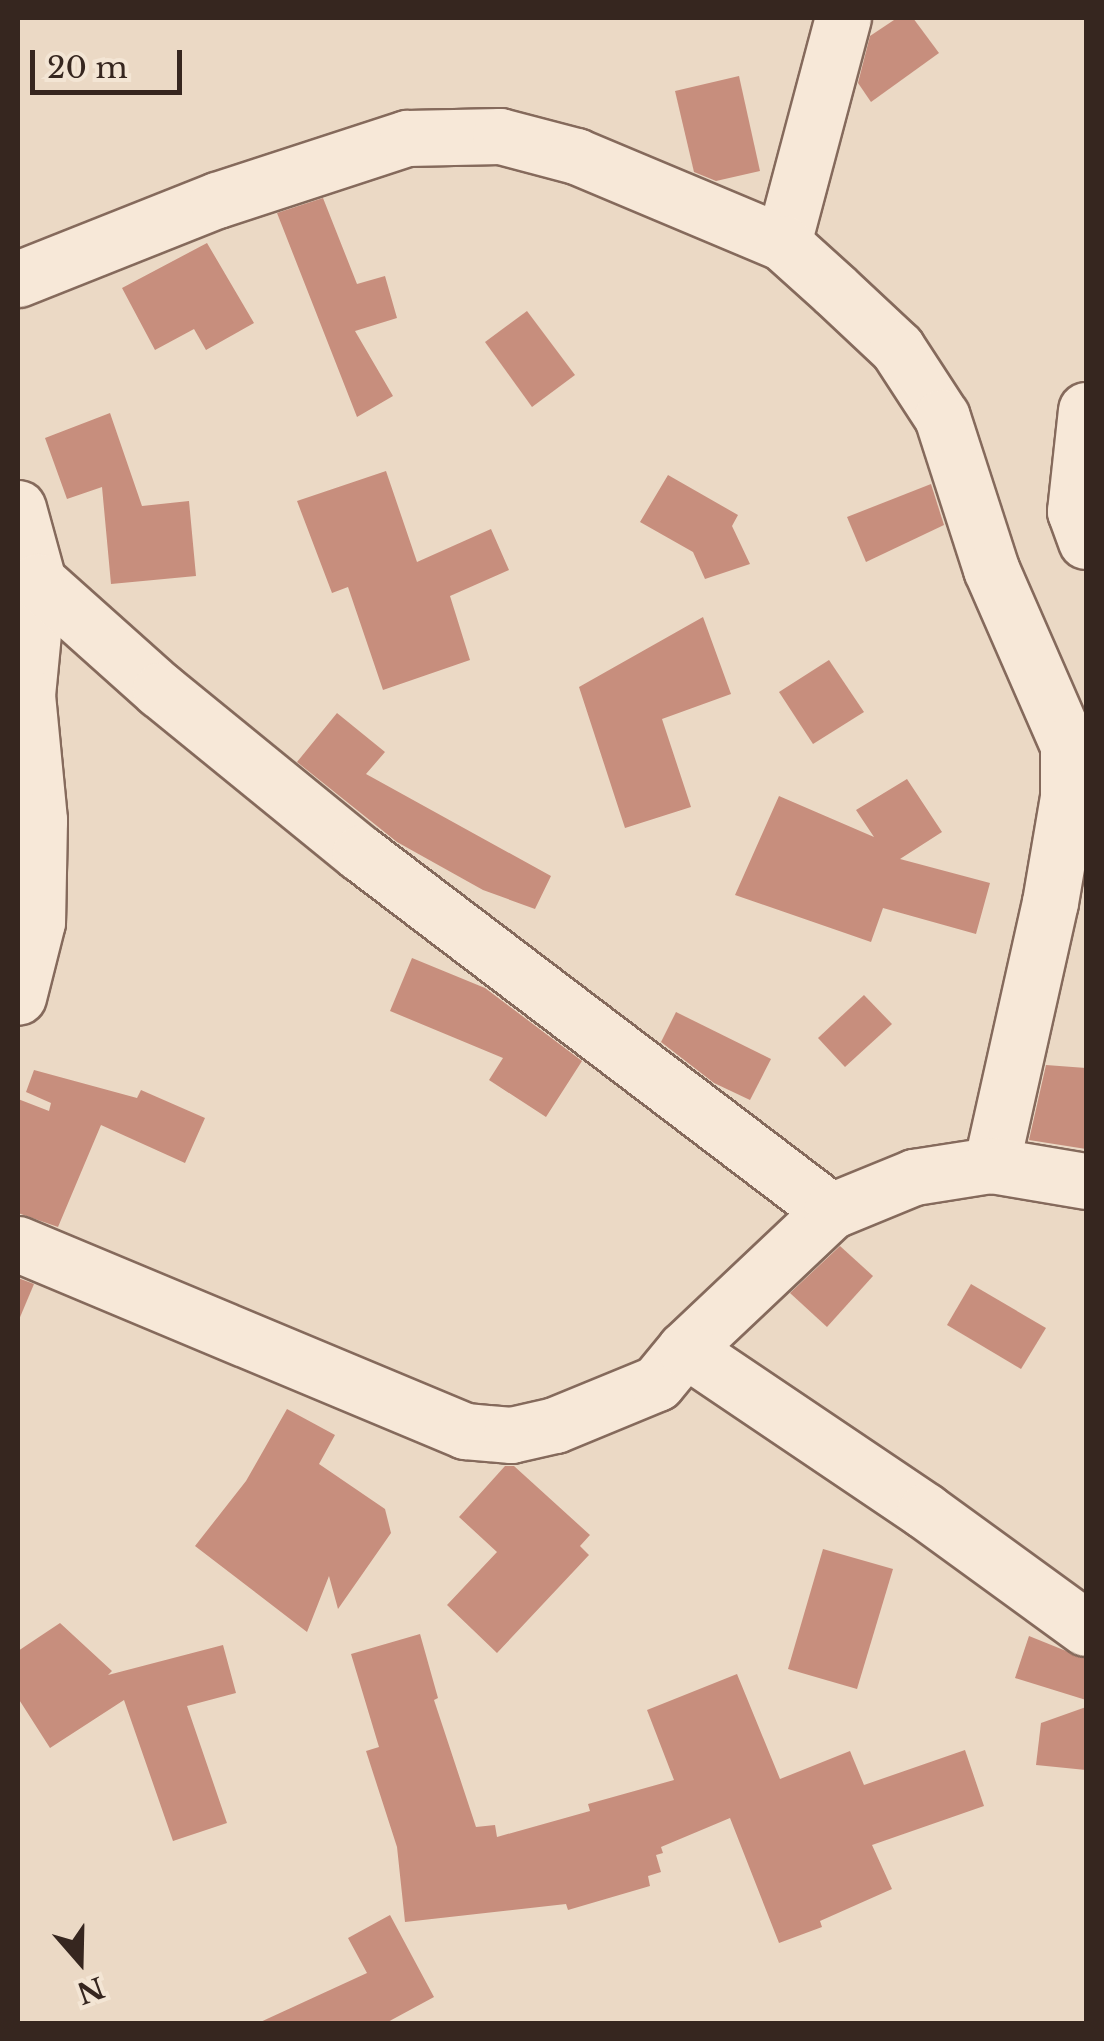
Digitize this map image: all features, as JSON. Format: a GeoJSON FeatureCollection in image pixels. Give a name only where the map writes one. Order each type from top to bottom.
{"type":"FeatureCollection","features":[{"type":"Feature","properties":{"kind":"street"},"geometry":{"type":"LineString","coordinates":[[782,243],[843,18]]}},
{"type":"Feature","properties":{"kind":"street"},"geometry":{"type":"LineString","coordinates":[[18,279],[217,200],[407,138],[500,136],[576,156],[782,243],[897,348],[942,418],[991,569],[1077,738],[1068,797],[1068,902],[991,1165]]}},
{"type":"Feature","properties":{"kind":"street"},"geometry":{"type":"LineString","coordinates":[[1086,410],[1076,511],[1086,541]]}},
{"type":"Feature","properties":{"kind":"street"},"geometry":{"type":"LineString","coordinates":[[18,508],[38,581],[27,695],[39,820],[37,922],[18,997]]}},
{"type":"Feature","properties":{"kind":"street"},"geometry":{"type":"LineString","coordinates":[[38,581],[160,690],[360,852],[831,1211]]}},
{"type":"Feature","properties":{"kind":"street"},"geometry":{"type":"LineString","coordinates":[[18,1244],[465,1431],[510,1435],[554,1426],[657,1382],[685,1349],[831,1211],[914,1177],[991,1165],[1086,1180]]}},
{"type":"Feature","properties":{"kind":"street"},"geometry":{"type":"LineString","coordinates":[[685,1349],[925,1511],[1086,1628]]}},
{"type":"Feature","properties":{"kind":"building"},"geometry":{"type":"Polygon","coordinates":[[[897,18],[913,18],[939,53],[871,102],[858,83],[870,36],[897,18]]]}},
{"type":"Feature","properties":{"kind":"building"},"geometry":{"type":"Polygon","coordinates":[[[739,76],[760,171],[716,181],[694,172],[675,91],[739,76]]]}},
{"type":"Feature","properties":{"kind":"building"},"geometry":{"type":"Polygon","coordinates":[[[323,198],[357,284],[385,276],[397,318],[355,331],[393,396],[357,417],[277,213],[323,198]]]}},
{"type":"Feature","properties":{"kind":"building"},"geometry":{"type":"Polygon","coordinates":[[[207,243],[254,323],[206,350],[194,329],[155,350],[122,288],[207,243]]]}},
{"type":"Feature","properties":{"kind":"building"},"geometry":{"type":"Polygon","coordinates":[[[527,311],[575,375],[532,407],[485,342],[527,311]]]}},
{"type":"Feature","properties":{"kind":"building"},"geometry":{"type":"Polygon","coordinates":[[[110,413],[142,506],[189,501],[196,576],[111,584],[102,487],[67,499],[45,438],[110,413]]]}},
{"type":"Feature","properties":{"kind":"building"},"geometry":{"type":"Polygon","coordinates":[[[386,471],[417,562],[491,529],[509,570],[450,596],[470,660],[383,690],[348,587],[332,593],[297,501],[386,471]]]}},
{"type":"Feature","properties":{"kind":"building"},"geometry":{"type":"Polygon","coordinates":[[[668,475],[738,515],[732,526],[750,564],[705,579],[693,552],[640,522],[668,475]]]}},
{"type":"Feature","properties":{"kind":"building"},"geometry":{"type":"Polygon","coordinates":[[[931,484],[944,525],[866,562],[847,517],[931,484]]]}},
{"type":"Feature","properties":{"kind":"building"},"geometry":{"type":"Polygon","coordinates":[[[703,617],[731,694],[662,719],[691,807],[625,828],[579,687],[703,617]]]}},
{"type":"Feature","properties":{"kind":"building"},"geometry":{"type":"Polygon","coordinates":[[[829,660],[864,712],[813,744],[779,692],[829,660]]]}},
{"type":"Feature","properties":{"kind":"building"},"geometry":{"type":"Polygon","coordinates":[[[337,713],[385,752],[366,774],[551,876],[535,909],[483,890],[397,842],[297,762],[337,713]]]}},
{"type":"Feature","properties":{"kind":"building"},"geometry":{"type":"Polygon","coordinates":[[[907,779],[942,832],[900,859],[990,883],[976,934],[883,908],[871,942],[735,895],[779,796],[874,837],[856,810],[907,779]]]}},
{"type":"Feature","properties":{"kind":"building"},"geometry":{"type":"Polygon","coordinates":[[[412,958],[485,988],[582,1061],[546,1117],[489,1080],[503,1058],[390,1011],[412,958]]]}},
{"type":"Feature","properties":{"kind":"building"},"geometry":{"type":"Polygon","coordinates":[[[864,995],[892,1024],[845,1067],[818,1038],[864,995]]]}},
{"type":"Feature","properties":{"kind":"building"},"geometry":{"type":"Polygon","coordinates":[[[676,1012],[771,1059],[750,1100],[714,1083],[661,1042],[676,1012]]]}},
{"type":"Feature","properties":{"kind":"building"},"geometry":{"type":"Polygon","coordinates":[[[1046,1065],[1086,1068],[1086,1149],[1029,1140],[1046,1065]]]}},
{"type":"Feature","properties":{"kind":"building"},"geometry":{"type":"Polygon","coordinates":[[[34,1070],[137,1098],[141,1090],[205,1118],[185,1163],[101,1125],[58,1227],[18,1213],[18,1099],[49,1111],[51,1103],[26,1092],[34,1070]]]}},
{"type":"Feature","properties":{"kind":"building"},"geometry":{"type":"Polygon","coordinates":[[[840,1246],[873,1276],[827,1327],[790,1293],[840,1246]]]}},
{"type":"Feature","properties":{"kind":"building"},"geometry":{"type":"Polygon","coordinates":[[[18,1278],[34,1284],[18,1322],[18,1278]]]}},
{"type":"Feature","properties":{"kind":"building"},"geometry":{"type":"Polygon","coordinates":[[[971,1284],[1046,1328],[1021,1369],[947,1325],[971,1284]]]}},
{"type":"Feature","properties":{"kind":"building"},"geometry":{"type":"Polygon","coordinates":[[[287,1409],[335,1435],[319,1464],[385,1509],[391,1533],[338,1609],[329,1576],[307,1632],[195,1546],[246,1481],[287,1409]]]}},
{"type":"Feature","properties":{"kind":"building"},"geometry":{"type":"Polygon","coordinates":[[[505,1466],[514,1466],[590,1535],[580,1546],[589,1555],[497,1653],[447,1605],[497,1552],[459,1517],[505,1466]]]}},
{"type":"Feature","properties":{"kind":"building"},"geometry":{"type":"Polygon","coordinates":[[[823,1549],[893,1569],[857,1689],[788,1669],[823,1549]]]}},
{"type":"Feature","properties":{"kind":"building"},"geometry":{"type":"Polygon","coordinates":[[[60,1623],[112,1671],[108,1675],[223,1645],[236,1693],[187,1706],[227,1823],[173,1841],[124,1700],[50,1748],[18,1698],[18,1651],[60,1623]]]}},
{"type":"Feature","properties":{"kind":"building"},"geometry":{"type":"Polygon","coordinates":[[[420,1634],[438,1698],[434,1700],[476,1827],[495,1825],[497,1837],[590,1811],[588,1804],[674,1780],[647,1710],[737,1674],[780,1779],[850,1751],[864,1785],[965,1750],[984,1806],[872,1845],[892,1889],[820,1921],[822,1927],[779,1943],[730,1818],[661,1847],[663,1853],[656,1855],[661,1872],[648,1876],[650,1886],[568,1910],[566,1904],[405,1922],[397,1847],[366,1751],[379,1747],[351,1654],[420,1634]]]}},
{"type":"Feature","properties":{"kind":"building"},"geometry":{"type":"Polygon","coordinates":[[[1029,1636],[1086,1659],[1086,1700],[1015,1678],[1029,1636]]]}},
{"type":"Feature","properties":{"kind":"building"},"geometry":{"type":"Polygon","coordinates":[[[1086,1707],[1086,1770],[1036,1765],[1041,1723],[1086,1707]]]}},
{"type":"Feature","properties":{"kind":"building"},"geometry":{"type":"Polygon","coordinates":[[[390,1915],[434,1997],[384,2024],[256,2024],[367,1973],[348,1938],[390,1915]]]}}]}
